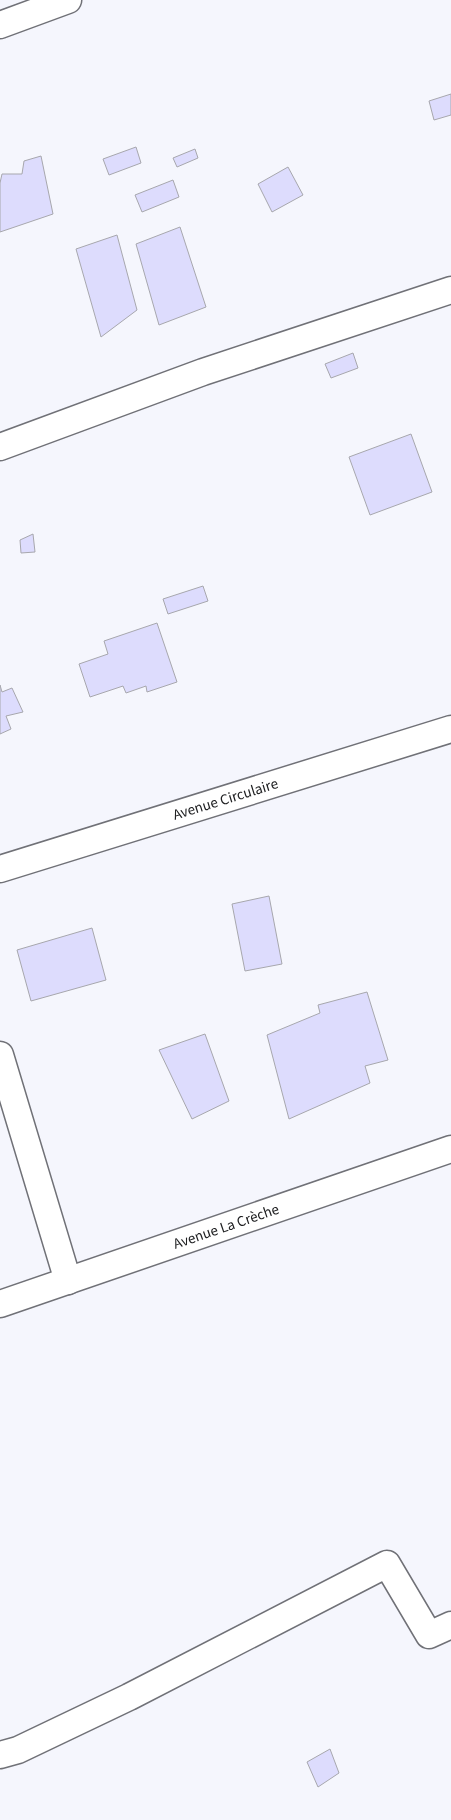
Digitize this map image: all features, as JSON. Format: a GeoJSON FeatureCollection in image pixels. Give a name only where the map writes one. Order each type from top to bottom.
{"type":"FeatureCollection","features":[{"type":"Feature","properties":{"kind":"street"},"geometry":{"type":"LineString","coordinates":[[0,25],[68,0]]}},
{"type":"Feature","properties":{"kind":"street"},"geometry":{"type":"LineString","coordinates":[[0,447],[203,372],[451,290]]}},
{"type":"Feature","properties":{"kind":"street","name":"Avenue Circulaire"},"geometry":{"type":"LineString","coordinates":[[0,869],[451,729]]}},
{"type":"Feature","properties":{"kind":"street"},"geometry":{"type":"LineString","coordinates":[[0,1055],[68,1281]]}},
{"type":"Feature","properties":{"kind":"street","name":"Avenue La Crèche"},"geometry":{"type":"LineString","coordinates":[[0,1304],[451,1149]]}},
{"type":"Feature","properties":{"kind":"street"},"geometry":{"type":"LineString","coordinates":[[0,1755],[18,1750],[129,1697],[386,1564],[429,1635],[451,1625]]}},
{"type":"Feature","properties":{"kind":"building"},"geometry":{"type":"Polygon","coordinates":[[[451,94],[451,115],[434,120],[429,101],[451,94]]]}},
{"type":"Feature","properties":{"kind":"building"},"geometry":{"type":"Polygon","coordinates":[[[136,147],[141,163],[109,175],[103,159],[136,147]]]}},
{"type":"Feature","properties":{"kind":"building"},"geometry":{"type":"Polygon","coordinates":[[[195,149],[198,158],[177,167],[173,158],[195,149]]]}},
{"type":"Feature","properties":{"kind":"building"},"geometry":{"type":"Polygon","coordinates":[[[41,156],[53,214],[0,232],[0,183],[2,174],[22,174],[24,161],[41,156]]]}},
{"type":"Feature","properties":{"kind":"building"},"geometry":{"type":"Polygon","coordinates":[[[288,167],[303,195],[272,212],[258,184],[288,167]]]}},
{"type":"Feature","properties":{"kind":"building"},"geometry":{"type":"Polygon","coordinates":[[[173,180],[179,197],[142,212],[135,195],[173,180]]]}},
{"type":"Feature","properties":{"kind":"building"},"geometry":{"type":"Polygon","coordinates":[[[180,227],[206,307],[159,325],[136,244],[180,227]]]}},
{"type":"Feature","properties":{"kind":"building"},"geometry":{"type":"Polygon","coordinates":[[[117,235],[137,310],[101,337],[76,249],[117,235]]]}},
{"type":"Feature","properties":{"kind":"building"},"geometry":{"type":"Polygon","coordinates":[[[353,353],[358,368],[331,378],[325,364],[353,353]]]}},
{"type":"Feature","properties":{"kind":"building"},"geometry":{"type":"Polygon","coordinates":[[[411,434],[432,492],[370,515],[349,457],[411,434]]]}},
{"type":"Feature","properties":{"kind":"building"},"geometry":{"type":"Polygon","coordinates":[[[33,534],[35,552],[21,553],[20,540],[33,534]]]}},
{"type":"Feature","properties":{"kind":"building"},"geometry":{"type":"Polygon","coordinates":[[[203,586],[208,601],[168,614],[163,599],[203,586]]]}},
{"type":"Feature","properties":{"kind":"building"},"geometry":{"type":"Polygon","coordinates":[[[157,623],[177,682],[147,692],[146,686],[126,693],[123,686],[90,697],[79,664],[108,654],[104,641],[157,623]]]}},
{"type":"Feature","properties":{"kind":"building"},"geometry":{"type":"Polygon","coordinates":[[[0,685],[2,692],[12,688],[23,712],[6,716],[11,729],[0,734],[0,685]]]}},
{"type":"Feature","properties":{"kind":"building"},"geometry":{"type":"Polygon","coordinates":[[[269,896],[282,964],[245,971],[232,904],[269,896]]]}},
{"type":"Feature","properties":{"kind":"building"},"geometry":{"type":"Polygon","coordinates":[[[92,928],[106,980],[31,1001],[17,950],[92,928]]]}},
{"type":"Feature","properties":{"kind":"building"},"geometry":{"type":"Polygon","coordinates":[[[367,992],[388,1060],[365,1066],[370,1083],[289,1119],[267,1035],[320,1013],[318,1005],[367,992]]]}},
{"type":"Feature","properties":{"kind":"building"},"geometry":{"type":"Polygon","coordinates":[[[205,1034],[229,1101],[192,1119],[159,1050],[205,1034]]]}},
{"type":"Feature","properties":{"kind":"building"},"geometry":{"type":"Polygon","coordinates":[[[330,1749],[339,1773],[318,1787],[307,1762],[330,1749]]]}}]}
